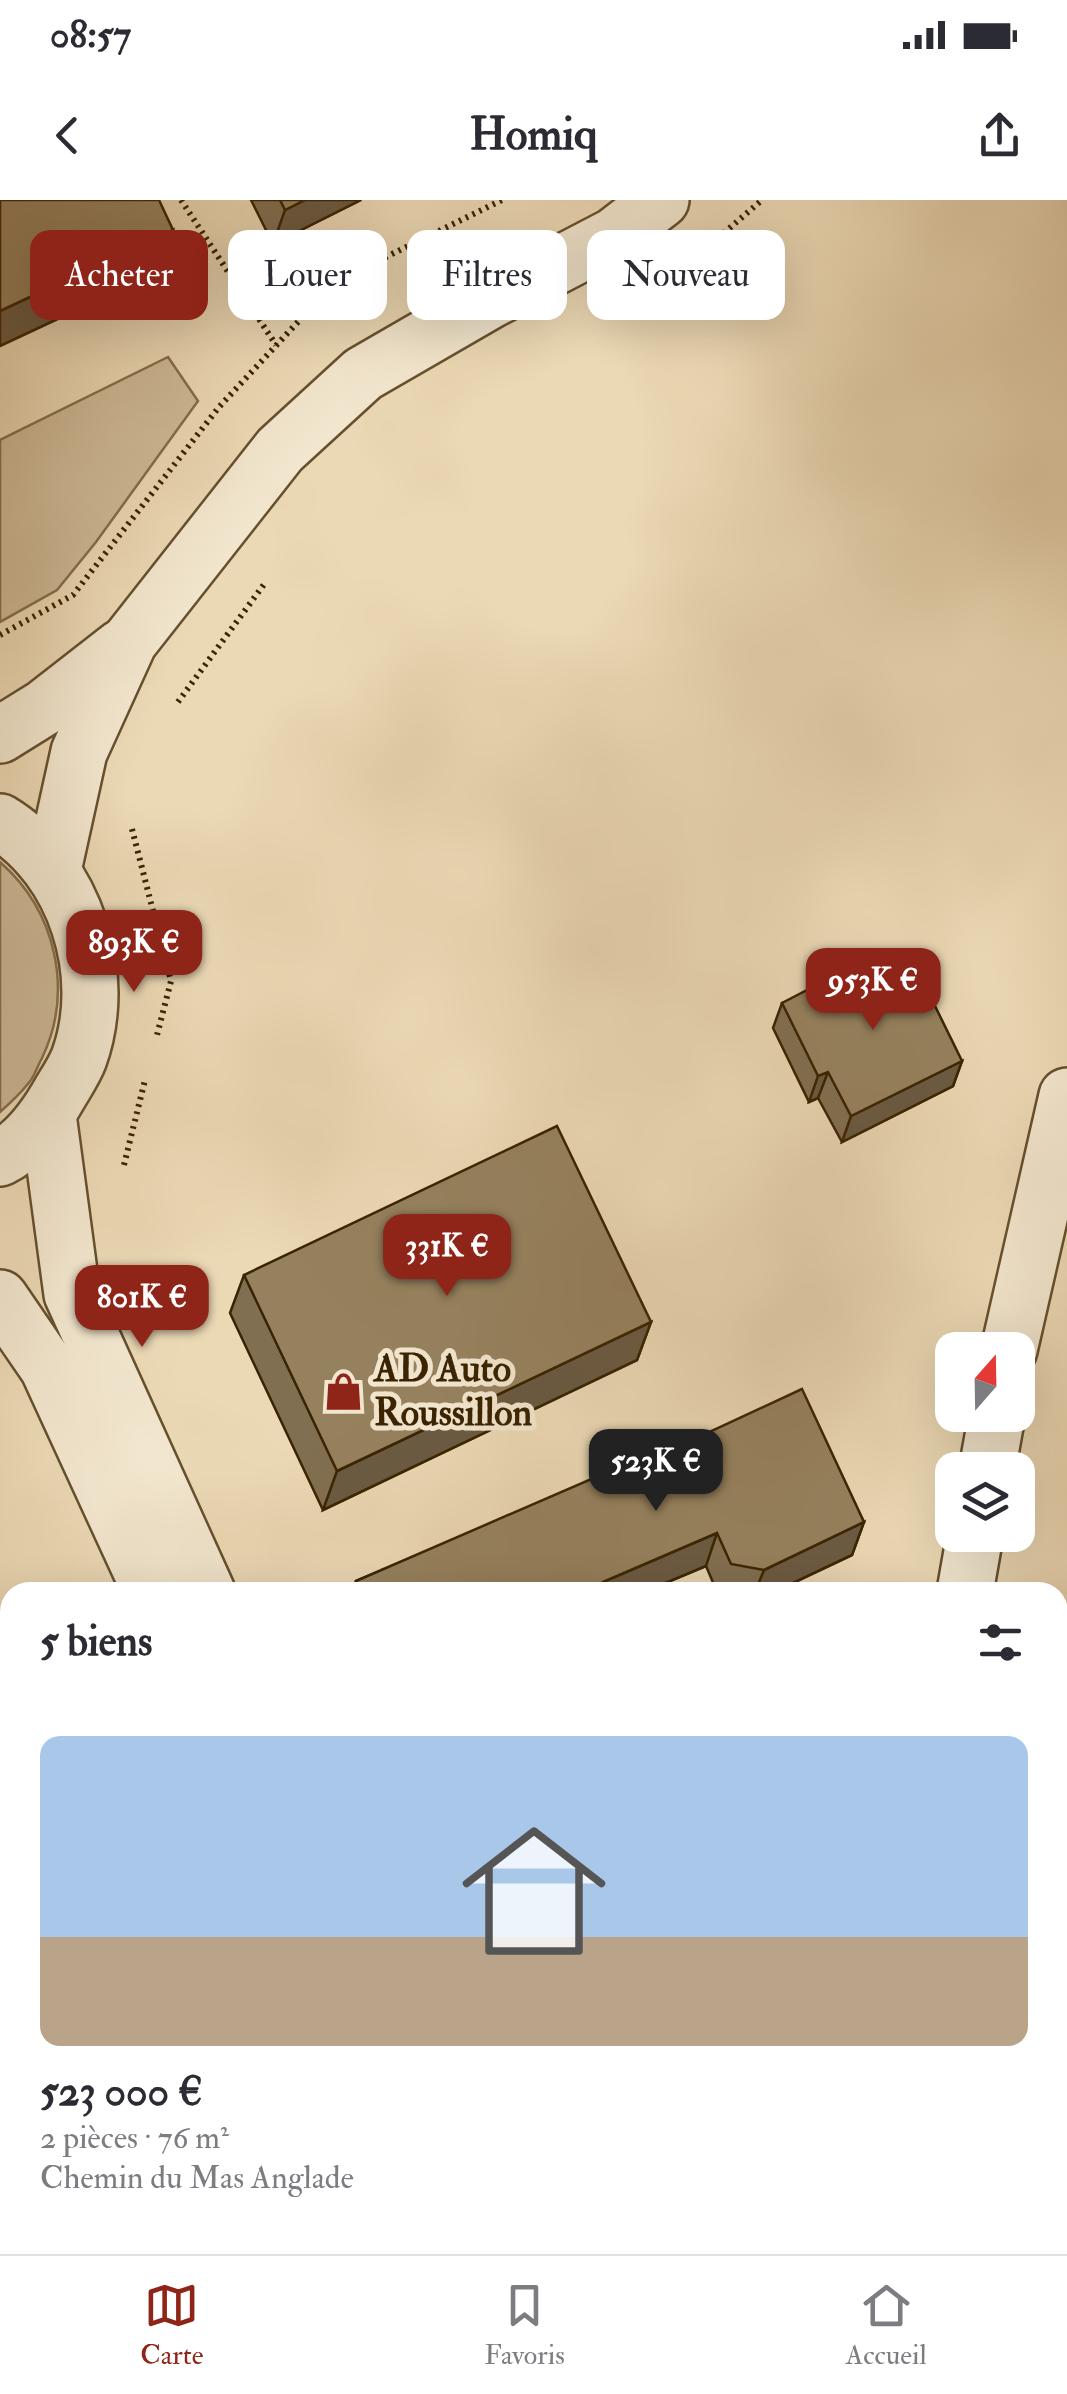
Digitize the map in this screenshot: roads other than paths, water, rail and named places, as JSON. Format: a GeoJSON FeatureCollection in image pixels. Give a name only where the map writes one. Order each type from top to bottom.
{"type":"FeatureCollection","features":[{"type":"Feature","properties":{"kind":"street"},"geometry":{"type":"LineString","coordinates":[[53,870],[79,752],[129,642],[280,450],[363,374],[491,300],[614,236],[661,200]]}},
{"type":"Feature","properties":{"kind":"street"},"geometry":{"type":"LineString","coordinates":[[0,734],[45,707],[129,642]]}},
{"type":"Feature","properties":{"kind":"street"},"geometry":{"type":"LineString","coordinates":[[0,822],[14,830],[53,870],[82,929],[91,994],[79,1058],[48,1116],[0,1158]]}},
{"type":"Feature","properties":{"kind":"street"},"geometry":{"type":"LineString","coordinates":[[1013,1332],[1060,1163],[1067,1096]]}},
{"type":"Feature","properties":{"kind":"street"},"geometry":{"type":"LineString","coordinates":[[48,1116],[72,1294],[202,1582]]}},
{"type":"Feature","properties":{"kind":"street"},"geometry":{"type":"LineString","coordinates":[[0,1298],[48,1368],[146,1582]]}},
{"type":"Feature","properties":{"kind":"street"},"geometry":{"type":"LineString","coordinates":[[967,1582],[973,1552]]}},
{"type":"Feature","properties":{"kind":"place","name":"AD Auto Roussillon"},"geometry":{"type":"Point","coordinates":[344,1391]}}]}
